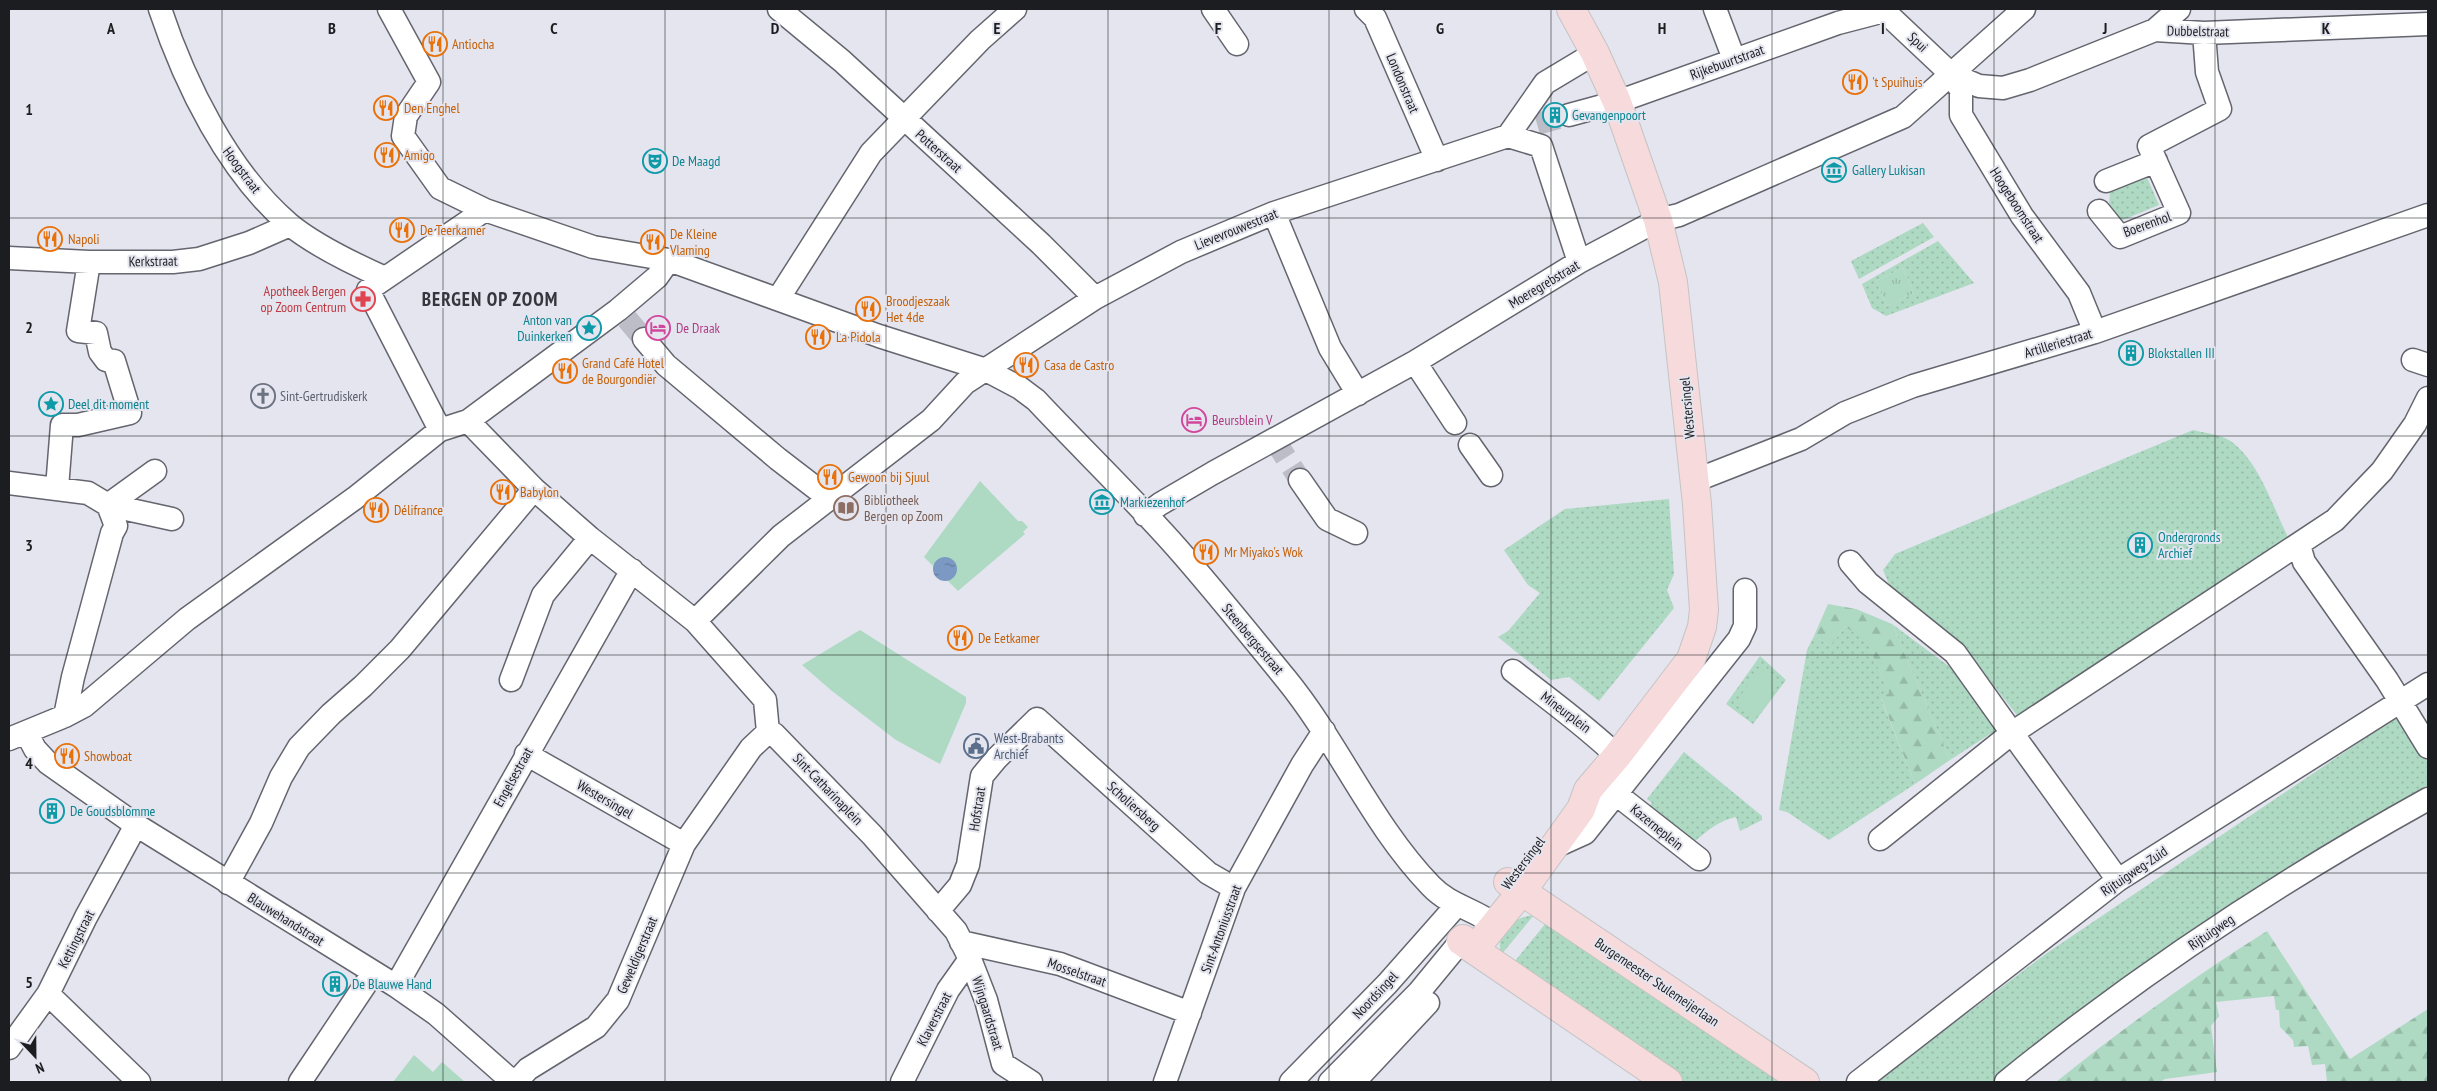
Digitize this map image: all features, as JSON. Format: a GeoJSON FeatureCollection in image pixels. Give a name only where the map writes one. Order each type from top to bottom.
{"type":"FeatureCollection","features":[{"type":"Feature","properties":{"kind":"main road","name":"Westersingel"},"geometry":{"type":"LineString","coordinates":[[1468,945],[1515,887],[1554,847],[1581,809],[1588,790],[1617,756],[1691,659],[1702,627],[1704,599],[1694,481],[1673,282],[1658,220],[1617,102],[1595,53],[1571,9]]}},
{"type":"Feature","properties":{"kind":"main road","name":"Westersingel"},"geometry":{"type":"LineString","coordinates":[[1515,887],[1573,796],[1588,790]]}},
{"type":"Feature","properties":{"kind":"main road","name":"Burgemeester Stulemeijerlaan"},"geometry":{"type":"LineString","coordinates":[[1515,887],[1806,1082]]}},
{"type":"Feature","properties":{"kind":"main road"},"geometry":{"type":"LineString","coordinates":[[1468,945],[1668,1082]]}},
{"type":"Feature","properties":{"kind":"street","name":"Hoogstraat"},"geometry":{"type":"LineString","coordinates":[[160,9],[185,70],[218,139],[240,172],[290,225],[334,252],[385,278]]}},
{"type":"Feature","properties":{"kind":"street","name":"Steenbergsestraat"},"geometry":{"type":"LineString","coordinates":[[389,9],[429,82],[406,116],[403,136],[440,188],[485,210],[594,247],[669,260],[778,300],[986,370],[1020,388],[1036,400],[1176,547],[1288,680],[1403,854],[1432,887],[1456,906],[1488,920]]}},
{"type":"Feature","properties":{"kind":"street","name":"Potterstraat"},"geometry":{"type":"LineString","coordinates":[[779,9],[842,61],[1041,244],[1095,298]]}},
{"type":"Feature","properties":{"kind":"street"},"geometry":{"type":"LineString","coordinates":[[778,300],[871,153],[980,40],[1016,9]]}},
{"type":"Feature","properties":{"kind":"street"},"geometry":{"type":"LineString","coordinates":[[1214,9],[1237,44]]}},
{"type":"Feature","properties":{"kind":"street","name":"Londonstraat"},"geometry":{"type":"LineString","coordinates":[[1366,9],[1375,18],[1437,160]]}},
{"type":"Feature","properties":{"kind":"street"},"geometry":{"type":"LineString","coordinates":[[1715,9],[1734,59]]}},
{"type":"Feature","properties":{"kind":"street","name":"Moeregrebstraat"},"geometry":{"type":"LineString","coordinates":[[1145,515],[1213,473],[1415,362],[1580,262],[1658,220],[1678,215],[1903,117],[2024,9]]}},
{"type":"Feature","properties":{"kind":"street"},"geometry":{"type":"LineString","coordinates":[[2155,30],[2179,9]]}},
{"type":"Feature","properties":{"kind":"street","name":"Rijkebuurtstraat"},"geometry":{"type":"LineString","coordinates":[[1617,102],[1838,23],[1884,10]]}},
{"type":"Feature","properties":{"kind":"street","name":"Spui"},"geometry":{"type":"LineString","coordinates":[[1884,10],[1951,74]]}},
{"type":"Feature","properties":{"kind":"street","name":"Dubbelstraat"},"geometry":{"type":"LineString","coordinates":[[1951,74],[1979,86],[2003,88],[2030,80],[2155,30],[2204,33],[2428,28]]}},
{"type":"Feature","properties":{"kind":"street","name":"Boerenhol"},"geometry":{"type":"LineString","coordinates":[[2099,211],[2120,237],[2179,213],[2149,146],[2220,109],[2207,72],[2204,33]]}},
{"type":"Feature","properties":{"kind":"street"},"geometry":{"type":"LineString","coordinates":[[1580,262],[1542,146],[1508,136],[1545,83],[1595,53]]}},
{"type":"Feature","properties":{"kind":"street","name":"Hoogeboomstraat"},"geometry":{"type":"LineString","coordinates":[[1951,74],[1961,90],[1961,115],[2022,216],[2078,293],[2095,332]]}},
{"type":"Feature","properties":{"kind":"street"},"geometry":{"type":"LineString","coordinates":[[1569,115],[1617,102]]}},
{"type":"Feature","properties":{"kind":"street","name":"Lievevrouwestraat"},"geometry":{"type":"LineString","coordinates":[[695,621],[781,536],[931,420],[965,383],[1095,298],[1181,252],[1274,213],[1508,136],[1537,124]]}},
{"type":"Feature","properties":{"kind":"street"},"geometry":{"type":"LineString","coordinates":[[2106,181],[2156,160]]}},
{"type":"Feature","properties":{"kind":"street"},"geometry":{"type":"LineString","coordinates":[[440,430],[368,290],[485,210]]}},
{"type":"Feature","properties":{"kind":"street"},"geometry":{"type":"LineString","coordinates":[[1274,213],[1330,348],[1358,394]]}},
{"type":"Feature","properties":{"kind":"street","name":"Artilleriestraat"},"geometry":{"type":"LineString","coordinates":[[1694,481],[1801,439],[1845,413],[1913,386],[2095,332],[2428,215]]}},
{"type":"Feature","properties":{"kind":"street","name":"Kerkstraat"},"geometry":{"type":"LineString","coordinates":[[9,258],[89,262],[173,262],[198,259],[249,243],[290,225]]}},
{"type":"Feature","properties":{"kind":"street"},"geometry":{"type":"LineString","coordinates":[[17,735],[65,716],[91,701],[187,619],[354,498],[440,430],[468,421],[623,314],[657,277],[669,260]]}},
{"type":"Feature","properties":{"kind":"street"},"geometry":{"type":"LineString","coordinates":[[57,488],[62,425],[78,425],[130,413],[114,361],[106,360],[100,352],[96,333],[78,331],[89,262]]}},
{"type":"Feature","properties":{"kind":"street"},"geometry":{"type":"LineString","coordinates":[[644,340],[666,365],[778,460],[830,499]]}},
{"type":"Feature","properties":{"kind":"street"},"geometry":{"type":"LineString","coordinates":[[1415,362],[1455,422]]}},
{"type":"Feature","properties":{"kind":"street"},"geometry":{"type":"LineString","coordinates":[[1880,839],[2012,733],[2335,520],[2382,471],[2415,424],[2428,398]]}},
{"type":"Feature","properties":{"kind":"street"},"geometry":{"type":"LineString","coordinates":[[468,421],[534,489],[590,538],[695,621],[765,700],[768,732],[751,748],[684,844]]}},
{"type":"Feature","properties":{"kind":"street"},"geometry":{"type":"LineString","coordinates":[[1470,445],[1491,475]]}},
{"type":"Feature","properties":{"kind":"street"},"geometry":{"type":"LineString","coordinates":[[108,505],[155,471]]}},
{"type":"Feature","properties":{"kind":"street"},"geometry":{"type":"LineString","coordinates":[[1300,480],[1327,519],[1356,533]]}},
{"type":"Feature","properties":{"kind":"street"},"geometry":{"type":"LineString","coordinates":[[9,483],[88,493],[108,505],[172,519]]}},
{"type":"Feature","properties":{"kind":"street"},"geometry":{"type":"LineString","coordinates":[[228,883],[261,823],[281,778],[299,747],[400,649],[534,489]]}},
{"type":"Feature","properties":{"kind":"street"},"geometry":{"type":"LineString","coordinates":[[65,716],[73,676],[112,533],[116,526],[108,505]]}},
{"type":"Feature","properties":{"kind":"street"},"geometry":{"type":"LineString","coordinates":[[511,680],[543,595],[590,538]]}},
{"type":"Feature","properties":{"kind":"street"},"geometry":{"type":"LineString","coordinates":[[2299,545],[2304,562],[2401,703],[2428,747]]}},
{"type":"Feature","properties":{"kind":"street"},"geometry":{"type":"LineString","coordinates":[[1850,562],[1868,584],[1955,653],[2118,880]]}},
{"type":"Feature","properties":{"kind":"street","name":"Engelsestraat"},"geometry":{"type":"LineString","coordinates":[[396,986],[632,570]]}},
{"type":"Feature","properties":{"kind":"street","name":"Westersingel"},"geometry":{"type":"LineString","coordinates":[[1554,847],[1585,833],[1739,639],[1745,626],[1745,590]]}},
{"type":"Feature","properties":{"kind":"street","name":"Mineurplein"},"geometry":{"type":"LineString","coordinates":[[1513,671],[1594,734],[1617,756]]}},
{"type":"Feature","properties":{"kind":"street","name":"Rijtuigweg-Zuid"},"geometry":{"type":"LineString","coordinates":[[1867,1076],[2010,962],[2118,880],[2308,758],[2401,703],[2428,684]]}},
{"type":"Feature","properties":{"kind":"street","name":"Scholiersberg"},"geometry":{"type":"LineString","coordinates":[[1038,719],[1208,873],[1234,888]]}},
{"type":"Feature","properties":{"kind":"street","name":"Hofstraat"},"geometry":{"type":"LineString","coordinates":[[938,911],[960,885],[968,865],[982,776],[997,758],[1038,719]]}},
{"type":"Feature","properties":{"kind":"street","name":"Sint-Catharinaplein"},"geometry":{"type":"LineString","coordinates":[[768,732],[774,734],[840,801],[956,931],[966,951]]}},
{"type":"Feature","properties":{"kind":"street","name":"Sint-Antoniusstraat"},"geometry":{"type":"LineString","coordinates":[[1165,1082],[1234,888],[1302,765],[1324,732]]}},
{"type":"Feature","properties":{"kind":"street","name":"Blauwehandstraat"},"geometry":{"type":"LineString","coordinates":[[17,735],[35,749],[48,763],[136,826],[396,986],[436,1014],[511,1081]]}},
{"type":"Feature","properties":{"kind":"street","name":"Westersingel"},"geometry":{"type":"LineString","coordinates":[[526,754],[684,844]]}},
{"type":"Feature","properties":{"kind":"street","name":"Kazerneplein"},"geometry":{"type":"LineString","coordinates":[[1616,794],[1699,860]]}},
{"type":"Feature","properties":{"kind":"street","name":"Rijtuigweg"},"geometry":{"type":"LineString","coordinates":[[2006,1082],[2060,1038],[2151,973],[2282,884],[2428,799]]}},
{"type":"Feature","properties":{"kind":"street","name":"Kettingstraat"},"geometry":{"type":"LineString","coordinates":[[9,1048],[48,994],[86,918],[136,826]]}},
{"type":"Feature","properties":{"kind":"street","name":"Geweldigerstraat"},"geometry":{"type":"LineString","coordinates":[[511,1081],[596,1027],[618,1000],[684,844]]}},
{"type":"Feature","properties":{"kind":"street","name":"Noordsingel"},"geometry":{"type":"LineString","coordinates":[[1291,1082],[1387,984],[1456,906]]}},
{"type":"Feature","properties":{"kind":"street"},"geometry":{"type":"LineString","coordinates":[[1354,1082],[1387,1048],[1468,945]]}},
{"type":"Feature","properties":{"kind":"street","name":"Noordsingel"},"geometry":{"type":"LineString","coordinates":[[1330,1082],[1468,945]]}},
{"type":"Feature","properties":{"kind":"street","name":"Mosselstraat"},"geometry":{"type":"LineString","coordinates":[[966,951],[1060,964],[1190,1013]]}},
{"type":"Feature","properties":{"kind":"street","name":"Klaverstraat"},"geometry":{"type":"LineString","coordinates":[[902,1082],[966,951]]}},
{"type":"Feature","properties":{"kind":"street","name":"Wijngaardstraat"},"geometry":{"type":"LineString","coordinates":[[966,951],[986,1000],[1003,1064],[1031,1082]]}},
{"type":"Feature","properties":{"kind":"street"},"geometry":{"type":"LineString","coordinates":[[300,1082],[373,973]]}},
{"type":"Feature","properties":{"kind":"street"},"geometry":{"type":"LineString","coordinates":[[48,994],[139,1082]]}},
{"type":"Feature","properties":{"kind":"green space"},"geometry":{"type":"Polygon","coordinates":[[[2145,173],[2159,205],[2113,224],[2109,206],[2110,188],[2145,173]]]}},
{"type":"Feature","properties":{"kind":"green space"},"geometry":{"type":"Polygon","coordinates":[[[1923,223],[1934,237],[1859,279],[1851,261],[1923,223]]]}},
{"type":"Feature","properties":{"kind":"green space"},"geometry":{"type":"Polygon","coordinates":[[[1938,241],[1974,283],[1886,316],[1872,308],[1862,284],[1938,241]],[[1903,268],[1876,281],[1887,306],[1914,293],[1903,268]]]}},
{"type":"Feature","properties":{"kind":"green space"},"geometry":{"type":"Polygon","coordinates":[[[1903,268],[1914,293],[1887,306],[1876,281],[1903,268]]]}},
{"type":"Feature","properties":{"kind":"green space"},"geometry":{"type":"Polygon","coordinates":[[[2193,430],[2227,439],[2247,457],[2263,482],[2287,535],[2286,546],[2020,719],[1962,645],[1893,593],[1883,570],[1895,554],[2193,430]]]}},
{"type":"Feature","properties":{"kind":"green space"},"geometry":{"type":"Polygon","coordinates":[[[980,481],[1018,521],[1022,521],[1028,527],[1023,532],[1025,534],[958,591],[924,557],[980,481]]]}},
{"type":"Feature","properties":{"kind":"green space"},"geometry":{"type":"Polygon","coordinates":[[[1669,499],[1674,574],[1667,590],[1674,608],[1599,701],[1569,677],[1551,680],[1498,637],[1508,631],[1540,593],[1528,585],[1504,550],[1565,509],[1669,499]]]}},
{"type":"Feature","properties":{"kind":"green space"},"geometry":{"type":"Polygon","coordinates":[[[1828,604],[1856,609],[1892,624],[1950,760],[1915,784],[1881,698],[1889,693],[1866,640],[1845,627],[1830,646],[1814,636],[1828,604]]]}},
{"type":"Feature","properties":{"kind":"green space"},"geometry":{"type":"Polygon","coordinates":[[[1892,624],[1954,670],[2001,727],[1950,760],[1892,624]]]}},
{"type":"Feature","properties":{"kind":"green space"},"geometry":{"type":"Polygon","coordinates":[[[1845,627],[1866,639],[1889,693],[1881,699],[1915,784],[1829,840],[1787,812],[1779,810],[1807,650],[1814,636],[1830,646],[1845,627]]]}},
{"type":"Feature","properties":{"kind":"green space"},"geometry":{"type":"Polygon","coordinates":[[[860,630],[966,697],[966,703],[940,764],[896,740],[832,691],[802,665],[860,630]]]}},
{"type":"Feature","properties":{"kind":"green space"},"geometry":{"type":"Polygon","coordinates":[[[1760,656],[1786,680],[1753,724],[1726,704],[1760,656]]]}},
{"type":"Feature","properties":{"kind":"green space"},"geometry":{"type":"Polygon","coordinates":[[[1760,669],[1779,684],[1755,717],[1736,702],[1760,669]]]}},
{"type":"Feature","properties":{"kind":"green space"},"geometry":{"type":"Polygon","coordinates":[[[2401,714],[2428,763],[2428,786],[2328,848],[2081,1016],[1994,1082],[1876,1082],[2047,953],[2401,714]]]}},
{"type":"Feature","properties":{"kind":"green space"},"geometry":{"type":"Polygon","coordinates":[[[1684,752],[1762,816],[1762,820],[1740,831],[1736,817],[1724,821],[1703,834],[1693,843],[1648,808],[1652,803],[1647,799],[1684,752]]]}},
{"type":"Feature","properties":{"kind":"green space"},"geometry":{"type":"Polygon","coordinates":[[[1534,915],[1501,955],[1501,940],[1507,928],[1519,919],[1534,915]]]}},
{"type":"Feature","properties":{"kind":"green space"},"geometry":{"type":"Polygon","coordinates":[[[1550,918],[1796,1082],[1679,1082],[1511,966],[1550,918]]]}},
{"type":"Feature","properties":{"kind":"green space"},"geometry":{"type":"Polygon","coordinates":[[[2267,931],[2350,1059],[2428,1009],[2428,1082],[2327,1082],[2325,1064],[2312,1065],[2308,1046],[2294,1047],[2293,1040],[2280,1027],[2279,1010],[2276,1010],[2274,996],[2216,1002],[2219,1016],[2211,1026],[2217,1072],[2165,1079],[2160,1082],[2056,1082],[2159,1004],[2267,931]]]}},
{"type":"Feature","properties":{"kind":"green space"},"geometry":{"type":"Polygon","coordinates":[[[414,1055],[433,1072],[442,1062],[465,1082],[393,1082],[414,1055]]]}},
{"type":"Feature","properties":{"kind":"water"},"geometry":{"type":"Polygon","coordinates":[[[945,557],[950,558],[956,564],[956,574],[950,580],[945,581],[940,580],[934,574],[933,569],[934,564],[940,558],[945,557]]]}},
{"type":"Feature","properties":{"kind":"tunnel"},"geometry":{"type":"LineString","coordinates":[[1537,124],[1569,115]]}},
{"type":"Feature","properties":{"kind":"tunnel"},"geometry":{"type":"LineString","coordinates":[[627,319],[644,339]]}},
{"type":"Feature","properties":{"kind":"tunnel"},"geometry":{"type":"LineString","coordinates":[[1274,439],[1300,480]]}},
{"type":"Feature","properties":{"kind":"place","name":"Antiocha"},"geometry":{"type":"Point","coordinates":[435,44]}},
{"type":"Feature","properties":{"kind":"place","name":"'t Spuihuis"},"geometry":{"type":"Point","coordinates":[1855,82]}},
{"type":"Feature","properties":{"kind":"place","name":"Den Enghel"},"geometry":{"type":"Point","coordinates":[386,108]}},
{"type":"Feature","properties":{"kind":"place","name":"Gevangenpoort"},"geometry":{"type":"Point","coordinates":[1555,115]}},
{"type":"Feature","properties":{"kind":"place","name":"Amigo"},"geometry":{"type":"Point","coordinates":[387,155]}},
{"type":"Feature","properties":{"kind":"place","name":"De Maagd"},"geometry":{"type":"Point","coordinates":[655,161]}},
{"type":"Feature","properties":{"kind":"place","name":"Gallery Lukisan"},"geometry":{"type":"Point","coordinates":[1834,170]}},
{"type":"Feature","properties":{"kind":"place","name":"De Teerkamer"},"geometry":{"type":"Point","coordinates":[402,230]}},
{"type":"Feature","properties":{"kind":"place","name":"Napoli"},"geometry":{"type":"Point","coordinates":[50,239]}},
{"type":"Feature","properties":{"kind":"place","name":"De Kleine Vlaming"},"geometry":{"type":"Point","coordinates":[653,242]}},
{"type":"Feature","properties":{"kind":"place","name":"Apotheek Bergen op Zoom Centrum"},"geometry":{"type":"Point","coordinates":[363,299]}},
{"type":"Feature","properties":{"kind":"place","name":"Broodjeszaak Het 4de"},"geometry":{"type":"Point","coordinates":[868,309]}},
{"type":"Feature","properties":{"kind":"place","name":"Anton van Duinkerken"},"geometry":{"type":"Point","coordinates":[589,328]}},
{"type":"Feature","properties":{"kind":"place","name":"De Draak"},"geometry":{"type":"Point","coordinates":[658,328]}},
{"type":"Feature","properties":{"kind":"place","name":"La Pidola"},"geometry":{"type":"Point","coordinates":[818,337]}},
{"type":"Feature","properties":{"kind":"place","name":"Blokstallen III"},"geometry":{"type":"Point","coordinates":[2131,353]}},
{"type":"Feature","properties":{"kind":"place","name":"Casa de Castro"},"geometry":{"type":"Point","coordinates":[1026,365]}},
{"type":"Feature","properties":{"kind":"place","name":"Grand Café Hotel de Bourgondiër"},"geometry":{"type":"Point","coordinates":[565,371]}},
{"type":"Feature","properties":{"kind":"place","name":"Sint-Gertrudiskerk"},"geometry":{"type":"Point","coordinates":[263,396]}},
{"type":"Feature","properties":{"kind":"place","name":"Deel dit moment"},"geometry":{"type":"Point","coordinates":[51,404]}},
{"type":"Feature","properties":{"kind":"place","name":"Beursblein V"},"geometry":{"type":"Point","coordinates":[1194,420]}},
{"type":"Feature","properties":{"kind":"place","name":"Gewoon bij Sjuul"},"geometry":{"type":"Point","coordinates":[830,477]}},
{"type":"Feature","properties":{"kind":"place","name":"Babylon"},"geometry":{"type":"Point","coordinates":[503,492]}},
{"type":"Feature","properties":{"kind":"place","name":"Markiezenhof"},"geometry":{"type":"Point","coordinates":[1102,502]}},
{"type":"Feature","properties":{"kind":"place","name":"Bibliotheek Bergen op Zoom"},"geometry":{"type":"Point","coordinates":[846,508]}},
{"type":"Feature","properties":{"kind":"place","name":"Délifrance"},"geometry":{"type":"Point","coordinates":[376,510]}},
{"type":"Feature","properties":{"kind":"place","name":"Ondergronds Archief"},"geometry":{"type":"Point","coordinates":[2140,545]}},
{"type":"Feature","properties":{"kind":"place","name":"Mr Miyako's Wok"},"geometry":{"type":"Point","coordinates":[1206,552]}},
{"type":"Feature","properties":{"kind":"place","name":"De Eetkamer"},"geometry":{"type":"Point","coordinates":[960,638]}},
{"type":"Feature","properties":{"kind":"place","name":"West-Brabants Archief"},"geometry":{"type":"Point","coordinates":[976,746]}},
{"type":"Feature","properties":{"kind":"place","name":"Showboat"},"geometry":{"type":"Point","coordinates":[67,756]}},
{"type":"Feature","properties":{"kind":"place","name":"De Goudsblomme"},"geometry":{"type":"Point","coordinates":[52,811]}},
{"type":"Feature","properties":{"kind":"place","name":"De Blauwe Hand"},"geometry":{"type":"Point","coordinates":[335,984]}},
{"type":"Feature","properties":{"kind":"district","name":"BERGEN OP ZOOM"},"geometry":{"type":"Point","coordinates":[490,299]}}]}
